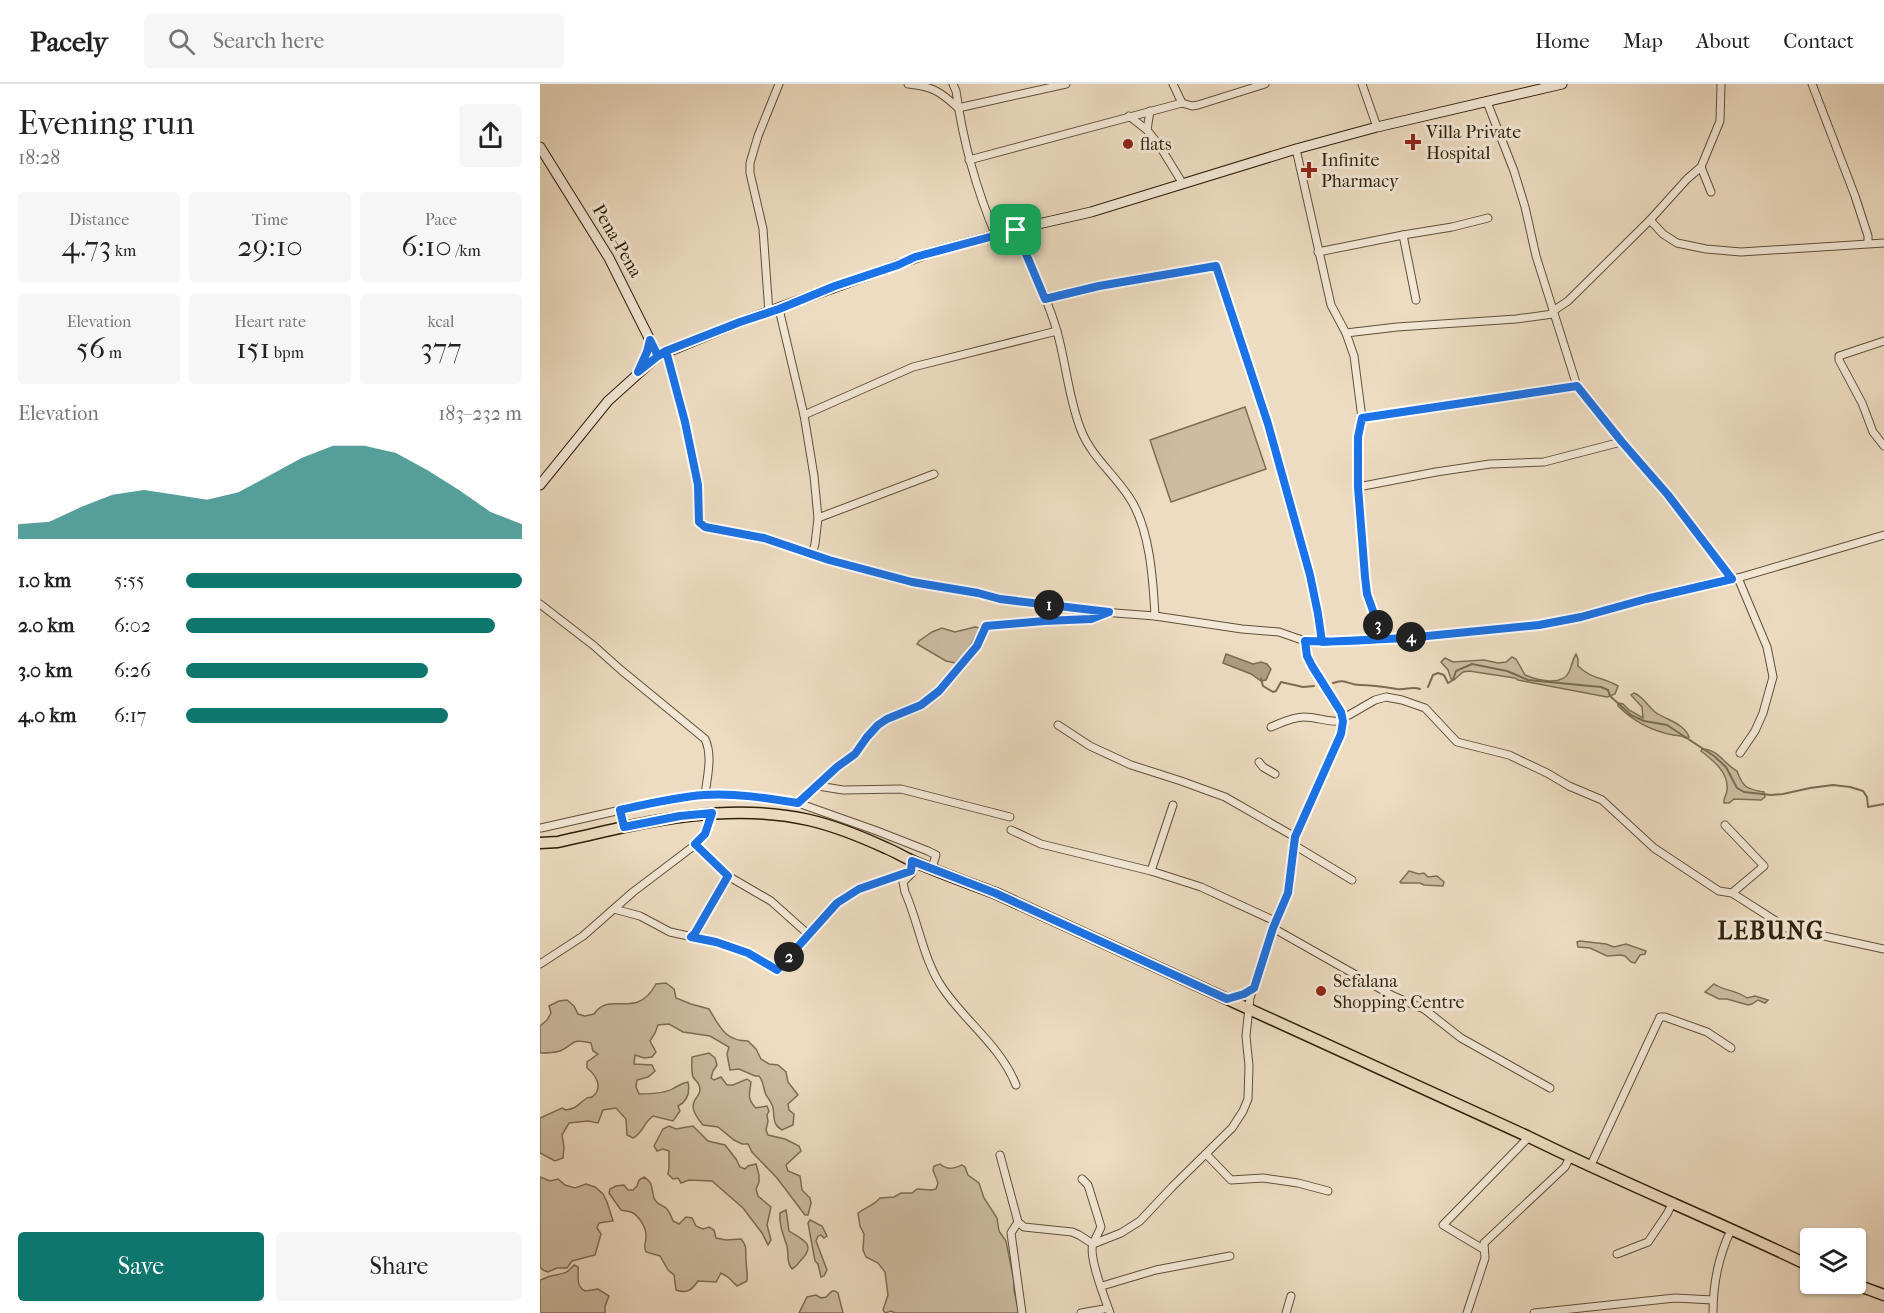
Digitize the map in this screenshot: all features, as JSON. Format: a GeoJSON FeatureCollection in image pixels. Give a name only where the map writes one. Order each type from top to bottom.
{"type":"FeatureCollection","features":[{"type":"Feature","properties":{"kind":"main road"},"geometry":{"type":"LineString","coordinates":[[540,485],[608,401],[638,372],[662,354],[835,286],[915,257],[1091,212],[1296,149],[1377,127],[1562,84]]}},
{"type":"Feature","properties":{"kind":"main road","name":"Pena-Pena"},"geometry":{"type":"LineString","coordinates":[[540,147],[609,258],[650,340],[662,354]]}},
{"type":"Feature","properties":{"kind":"main road"},"geometry":{"type":"LineString","coordinates":[[540,848],[558,842],[680,816],[760,813],[810,820],[858,836],[912,866],[932,868],[995,893],[1800,1261]]}},
{"type":"Feature","properties":{"kind":"main road"},"geometry":{"type":"LineString","coordinates":[[540,843],[558,842]]}},
{"type":"Feature","properties":{"kind":"main road"},"geometry":{"type":"LineString","coordinates":[[1866,1289],[1884,1296]]}},
{"type":"Feature","properties":{"kind":"street"},"geometry":{"type":"LineString","coordinates":[[769,313],[763,229],[750,173],[750,163],[779,84]]}},
{"type":"Feature","properties":{"kind":"street"},"geometry":{"type":"LineString","coordinates":[[908,84],[923,85],[942,93],[958,108]]}},
{"type":"Feature","properties":{"kind":"street"},"geometry":{"type":"LineString","coordinates":[[953,84],[969,160],[981,201],[996,236]]}},
{"type":"Feature","properties":{"kind":"street"},"geometry":{"type":"LineString","coordinates":[[958,108],[1066,84]]}},
{"type":"Feature","properties":{"kind":"street"},"geometry":{"type":"LineString","coordinates":[[1173,84],[1182,103]]}},
{"type":"Feature","properties":{"kind":"street"},"geometry":{"type":"LineString","coordinates":[[969,160],[1182,103],[1198,105],[1265,84]]}},
{"type":"Feature","properties":{"kind":"street"},"geometry":{"type":"LineString","coordinates":[[1362,84],[1377,127]]}},
{"type":"Feature","properties":{"kind":"street"},"geometry":{"type":"LineString","coordinates":[[1346,333],[1516,319],[1553,312],[1568,301],[1701,167],[1720,121],[1721,84]]}},
{"type":"Feature","properties":{"kind":"street"},"geometry":{"type":"LineString","coordinates":[[1812,84],[1855,196],[1868,236],[1868,243]]}},
{"type":"Feature","properties":{"kind":"street"},"geometry":{"type":"LineString","coordinates":[[1487,102],[1514,171],[1553,312],[1577,386],[1735,579],[1767,646],[1773,677],[1763,713],[1755,731],[1740,753]]}},
{"type":"Feature","properties":{"kind":"street"},"geometry":{"type":"LineString","coordinates":[[1147,130],[1150,111]]}},
{"type":"Feature","properties":{"kind":"street"},"geometry":{"type":"LineString","coordinates":[[1129,116],[1147,130],[1183,184]]}},
{"type":"Feature","properties":{"kind":"street"},"geometry":{"type":"LineString","coordinates":[[1296,149],[1331,305],[1346,333],[1354,356],[1362,418],[1358,437],[1358,487],[1367,594],[1383,639]]}},
{"type":"Feature","properties":{"kind":"street"},"geometry":{"type":"LineString","coordinates":[[1701,167],[1711,192]]}},
{"type":"Feature","properties":{"kind":"street"},"geometry":{"type":"LineString","coordinates":[[1318,252],[1488,218]]}},
{"type":"Feature","properties":{"kind":"street"},"geometry":{"type":"LineString","coordinates":[[1650,220],[1663,234],[1677,243],[1706,249],[1741,252],[1884,243]]}},
{"type":"Feature","properties":{"kind":"street"},"geometry":{"type":"LineString","coordinates":[[1016,230],[1057,332],[1069,391],[1086,441],[1129,497],[1138,513],[1153,572],[1155,616]]}},
{"type":"Feature","properties":{"kind":"street"},"geometry":{"type":"LineString","coordinates":[[1404,235],[1416,300]]}},
{"type":"Feature","properties":{"kind":"street"},"geometry":{"type":"LineString","coordinates":[[1045,299],[1099,286],[1216,266],[1268,424],[1310,575],[1322,642]]}},
{"type":"Feature","properties":{"kind":"street"},"geometry":{"type":"LineString","coordinates":[[779,309],[804,415],[814,476],[818,518],[812,555]]}},
{"type":"Feature","properties":{"kind":"street"},"geometry":{"type":"LineString","coordinates":[[804,415],[914,368],[1057,332]]}},
{"type":"Feature","properties":{"kind":"street"},"geometry":{"type":"LineString","coordinates":[[638,372],[650,340]]}},
{"type":"Feature","properties":{"kind":"street"},"geometry":{"type":"LineString","coordinates":[[1884,341],[1839,357],[1862,403],[1873,432],[1884,446]]}},
{"type":"Feature","properties":{"kind":"street"},"geometry":{"type":"LineString","coordinates":[[662,354],[685,422],[698,485],[699,522],[705,527],[764,538],[812,555],[912,582],[1000,599],[1279,632],[1305,641],[1383,639],[1539,625],[1581,617],[1646,599],[1735,579],[1884,535]]}},
{"type":"Feature","properties":{"kind":"street"},"geometry":{"type":"LineString","coordinates":[[1362,418],[1577,386]]}},
{"type":"Feature","properties":{"kind":"street"},"geometry":{"type":"LineString","coordinates":[[1358,487],[1490,464],[1544,462],[1622,442]]}},
{"type":"Feature","properties":{"kind":"street"},"geometry":{"type":"LineString","coordinates":[[818,518],[934,474]]}},
{"type":"Feature","properties":{"kind":"street"},"geometry":{"type":"LineString","coordinates":[[540,604],[593,645],[646,692],[705,739],[709,747],[710,759],[705,795]]}},
{"type":"Feature","properties":{"kind":"street"},"geometry":{"type":"LineString","coordinates":[[798,803],[802,797],[855,754],[878,725],[921,705],[939,691],[977,646],[986,626],[1091,619],[1109,612]]}},
{"type":"Feature","properties":{"kind":"street"},"geometry":{"type":"LineString","coordinates":[[1093,1244],[1121,1233],[1140,1221],[1232,1128],[1248,1099],[1249,1066],[1246,1036],[1248,1008],[1288,893],[1295,841],[1341,734],[1343,718],[1337,703],[1307,656],[1305,641]]}},
{"type":"Feature","properties":{"kind":"street"},"geometry":{"type":"LineString","coordinates":[[1270,727],[1306,717],[1337,722],[1375,700],[1386,698],[1402,700],[1425,708],[1457,742],[1509,754],[1569,786],[1602,800],[1654,848],[1719,891],[1732,892],[1787,928],[1884,949]]}},
{"type":"Feature","properties":{"kind":"street"},"geometry":{"type":"LineString","coordinates":[[1058,725],[1090,746],[1131,765],[1225,797],[1352,880]]}},
{"type":"Feature","properties":{"kind":"street"},"geometry":{"type":"LineString","coordinates":[[1259,762],[1275,774]]}},
{"type":"Feature","properties":{"kind":"street"},"geometry":{"type":"LineString","coordinates":[[818,786],[843,790],[901,789],[1010,817]]}},
{"type":"Feature","properties":{"kind":"street"},"geometry":{"type":"LineString","coordinates":[[541,828],[620,810],[705,795],[756,797],[798,803],[877,831],[936,855],[932,868]]}},
{"type":"Feature","properties":{"kind":"street"},"geometry":{"type":"LineString","coordinates":[[1151,871],[1173,805]]}},
{"type":"Feature","properties":{"kind":"street"},"geometry":{"type":"LineString","coordinates":[[620,810],[624,827]]}},
{"type":"Feature","properties":{"kind":"street"},"geometry":{"type":"LineString","coordinates":[[540,964],[584,936],[633,892],[695,844],[705,834],[712,813]]}},
{"type":"Feature","properties":{"kind":"street"},"geometry":{"type":"LineString","coordinates":[[1725,825],[1764,866],[1732,892]]}},
{"type":"Feature","properties":{"kind":"street"},"geometry":{"type":"LineString","coordinates":[[1011,830],[1041,844],[1151,871],[1201,887],[1275,925],[1393,996],[1424,1009],[1461,1038],[1550,1088]]}},
{"type":"Feature","properties":{"kind":"street"},"geometry":{"type":"LineString","coordinates":[[695,844],[728,876],[771,901],[809,935]]}},
{"type":"Feature","properties":{"kind":"street"},"geometry":{"type":"LineString","coordinates":[[614,909],[640,916],[670,932],[716,942],[748,953],[777,970],[837,903],[859,889],[912,866],[912,873],[903,882],[933,969],[943,990],[1002,1058],[1016,1085]]}},
{"type":"Feature","properties":{"kind":"street"},"geometry":{"type":"LineString","coordinates":[[691,937],[728,876]]}},
{"type":"Feature","properties":{"kind":"street"},"geometry":{"type":"LineString","coordinates":[[1227,999],[1254,988]]}},
{"type":"Feature","properties":{"kind":"street"},"geometry":{"type":"LineString","coordinates":[[1590,1167],[1660,1017],[1707,1032],[1731,1048]]}},
{"type":"Feature","properties":{"kind":"street"},"geometry":{"type":"LineString","coordinates":[[1484,1249],[1443,1225],[1529,1137]]}},
{"type":"Feature","properties":{"kind":"street"},"geometry":{"type":"LineString","coordinates":[[1206,1154],[1231,1180],[1263,1178],[1298,1183],[1328,1191]]}},
{"type":"Feature","properties":{"kind":"street"},"geometry":{"type":"LineString","coordinates":[[1000,1155],[1018,1222],[1024,1227],[1072,1232],[1093,1244]]}},
{"type":"Feature","properties":{"kind":"street"},"geometry":{"type":"LineString","coordinates":[[1467,1313],[1485,1258],[1485,1244],[1565,1167],[1570,1157]]}},
{"type":"Feature","properties":{"kind":"street"},"geometry":{"type":"LineString","coordinates":[[1081,1313],[1105,1310],[1102,1286],[1092,1252],[1101,1227],[1088,1185],[1082,1179]]}},
{"type":"Feature","properties":{"kind":"street"},"geometry":{"type":"LineString","coordinates":[[1617,1254],[1648,1242],[1673,1202]]}},
{"type":"Feature","properties":{"kind":"street"},"geometry":{"type":"LineString","coordinates":[[1018,1222],[1011,1233],[1022,1313]]}},
{"type":"Feature","properties":{"kind":"street"},"geometry":{"type":"LineString","coordinates":[[1713,1313],[1713,1292],[1731,1230]]}},
{"type":"Feature","properties":{"kind":"street"},"geometry":{"type":"LineString","coordinates":[[1102,1286],[1156,1270],[1230,1256]]}},
{"type":"Feature","properties":{"kind":"street"},"geometry":{"type":"LineString","coordinates":[[1286,1313],[1291,1296]]}},
{"type":"Feature","properties":{"kind":"street"},"geometry":{"type":"LineString","coordinates":[[1534,1313],[1606,1309],[1675,1298],[1713,1300]]}},
{"type":"Feature","properties":{"kind":"shaded area"},"geometry":{"type":"Polygon","coordinates":[[[1245,407],[1266,469],[1171,502],[1150,440],[1245,407]]]}},
{"type":"Feature","properties":{"kind":"shaded area"},"geometry":{"type":"Polygon","coordinates":[[[942,628],[955,632],[980,628],[966,651],[955,663],[946,661],[917,644],[932,632],[942,628]]]}},
{"type":"Feature","properties":{"kind":"shaded area"},"geometry":{"type":"Polygon","coordinates":[[[1226,654],[1253,664],[1261,662],[1267,664],[1271,669],[1266,680],[1261,681],[1251,674],[1223,663],[1226,654]]]}},
{"type":"Feature","properties":{"kind":"shaded area"},"geometry":{"type":"Polygon","coordinates":[[[1576,654],[1578,666],[1583,670],[1618,686],[1615,694],[1607,697],[1469,671],[1463,672],[1454,680],[1451,679],[1448,670],[1441,662],[1445,658],[1453,662],[1484,660],[1498,663],[1506,662],[1512,657],[1516,659],[1525,675],[1555,681],[1566,677],[1576,654]]]}},
{"type":"Feature","properties":{"kind":"shaded area"},"geometry":{"type":"Polygon","coordinates":[[[1634,693],[1655,712],[1683,728],[1689,737],[1650,728],[1636,721],[1618,706],[1618,703],[1623,704],[1643,718],[1642,707],[1631,695],[1634,693]]]}},
{"type":"Feature","properties":{"kind":"shaded area"},"geometry":{"type":"Polygon","coordinates":[[[1702,749],[1717,754],[1737,771],[1746,787],[1764,792],[1765,797],[1761,800],[1734,799],[1729,803],[1724,803],[1727,790],[1726,778],[1715,763],[1701,751],[1702,749]]]}},
{"type":"Feature","properties":{"kind":"shaded area"},"geometry":{"type":"Polygon","coordinates":[[[1409,871],[1424,873],[1428,877],[1437,876],[1444,882],[1443,886],[1401,883],[1409,871]]]}},
{"type":"Feature","properties":{"kind":"shaded area"},"geometry":{"type":"Polygon","coordinates":[[[1577,942],[1614,947],[1626,944],[1646,951],[1635,963],[1625,956],[1607,956],[1590,948],[1578,947],[1577,942]]]}},
{"type":"Feature","properties":{"kind":"shaded area"},"geometry":{"type":"Polygon","coordinates":[[[666,983],[674,989],[676,998],[709,1009],[728,1036],[748,1041],[756,1049],[761,1059],[769,1064],[778,1065],[786,1072],[788,1082],[798,1095],[788,1104],[789,1110],[794,1114],[793,1125],[782,1130],[777,1126],[774,1121],[773,1106],[759,1076],[739,1069],[730,1070],[727,1054],[729,1047],[710,1036],[683,1032],[669,1024],[658,1025],[650,1041],[656,1052],[652,1057],[644,1058],[635,1055],[634,1064],[652,1065],[655,1071],[648,1077],[637,1080],[636,1087],[639,1094],[657,1093],[688,1082],[688,1096],[678,1106],[680,1111],[673,1121],[653,1116],[633,1138],[627,1135],[626,1119],[616,1108],[603,1110],[598,1123],[588,1121],[569,1123],[562,1135],[563,1158],[555,1161],[540,1153],[540,1118],[562,1108],[566,1110],[576,1107],[587,1098],[592,1097],[598,1090],[596,1078],[587,1068],[587,1062],[598,1054],[593,1051],[591,1043],[576,1041],[560,1051],[540,1053],[540,1026],[551,1013],[549,1006],[567,1000],[578,1014],[585,1016],[594,1014],[600,1007],[608,1004],[640,1001],[656,984],[666,983]]]}},
{"type":"Feature","properties":{"kind":"shaded area"},"geometry":{"type":"Polygon","coordinates":[[[1714,984],[1747,998],[1755,996],[1768,1000],[1765,1003],[1758,1000],[1748,1005],[1719,999],[1705,992],[1714,984]]]}},
{"type":"Feature","properties":{"kind":"shaded area"},"geometry":{"type":"Polygon","coordinates":[[[709,1053],[715,1058],[717,1065],[711,1078],[714,1080],[721,1077],[727,1085],[747,1079],[751,1082],[749,1095],[751,1101],[756,1108],[767,1106],[769,1111],[766,1130],[768,1135],[785,1139],[799,1146],[801,1151],[786,1165],[788,1171],[800,1176],[802,1190],[810,1198],[808,1215],[805,1215],[777,1178],[752,1152],[748,1144],[734,1140],[718,1127],[703,1125],[696,1116],[693,1104],[700,1090],[699,1084],[692,1075],[692,1057],[709,1053]]]}},
{"type":"Feature","properties":{"kind":"shaded area"},"geometry":{"type":"Polygon","coordinates":[[[669,1126],[676,1129],[693,1126],[708,1141],[725,1145],[740,1167],[745,1169],[756,1164],[759,1175],[756,1189],[758,1196],[771,1207],[767,1225],[771,1240],[768,1245],[743,1208],[712,1181],[689,1180],[681,1183],[678,1178],[673,1179],[668,1174],[669,1151],[663,1149],[657,1151],[654,1146],[663,1129],[669,1126]]]}},
{"type":"Feature","properties":{"kind":"shaded area"},"geometry":{"type":"Polygon","coordinates":[[[940,1164],[948,1168],[962,1165],[968,1175],[979,1183],[984,1198],[997,1218],[999,1231],[1006,1241],[1019,1313],[895,1313],[891,1311],[885,1313],[883,1310],[888,1295],[885,1272],[878,1263],[866,1257],[863,1250],[864,1234],[858,1213],[880,1198],[912,1193],[917,1189],[936,1189],[938,1183],[933,1170],[934,1166],[940,1164]]]}},
{"type":"Feature","properties":{"kind":"shaded area"},"geometry":{"type":"Polygon","coordinates":[[[540,1177],[550,1181],[558,1179],[565,1185],[575,1188],[586,1184],[595,1187],[603,1194],[613,1221],[599,1223],[597,1228],[601,1234],[595,1255],[572,1261],[567,1268],[557,1268],[548,1272],[540,1267],[540,1177]]]}},
{"type":"Feature","properties":{"kind":"shaded area"},"geometry":{"type":"Polygon","coordinates":[[[644,1177],[651,1184],[655,1200],[666,1208],[673,1221],[679,1224],[686,1217],[692,1218],[696,1226],[703,1229],[709,1227],[714,1230],[716,1238],[741,1239],[746,1249],[747,1281],[737,1286],[721,1273],[716,1282],[698,1281],[689,1290],[683,1292],[676,1290],[674,1275],[668,1270],[660,1256],[646,1252],[646,1234],[640,1219],[631,1212],[621,1210],[609,1193],[610,1189],[624,1185],[628,1190],[633,1190],[639,1180],[644,1177]]]}},
{"type":"Feature","properties":{"kind":"shaded area"},"geometry":{"type":"Polygon","coordinates":[[[786,1210],[789,1231],[806,1242],[808,1246],[806,1254],[792,1269],[780,1222],[780,1213],[786,1210]]]}},
{"type":"Feature","properties":{"kind":"shaded area"},"geometry":{"type":"Polygon","coordinates":[[[810,1220],[822,1226],[827,1236],[824,1238],[821,1235],[818,1236],[816,1241],[827,1270],[821,1277],[815,1261],[808,1223],[810,1220]]]}},
{"type":"Feature","properties":{"kind":"shaded area"},"geometry":{"type":"Polygon","coordinates":[[[574,1265],[578,1267],[578,1280],[582,1289],[585,1291],[598,1289],[609,1296],[605,1313],[540,1313],[540,1280],[562,1274],[574,1265]]]}},
{"type":"Feature","properties":{"kind":"shaded area"},"geometry":{"type":"Polygon","coordinates":[[[832,1291],[838,1293],[843,1313],[799,1313],[807,1297],[816,1295],[821,1298],[826,1297],[832,1291]]]}},
{"type":"Feature","properties":{"kind":"waterway"},"geometry":{"type":"LineString","coordinates":[[1428,687],[1433,675],[1438,673],[1444,675],[1448,683],[1453,680],[1456,671],[1472,664],[1507,671],[1528,680],[1601,687],[1608,690],[1610,696],[1631,715],[1644,721],[1667,725],[1714,756],[1726,767],[1737,788],[1744,792],[1771,795],[1833,785],[1863,791],[1867,797],[1868,807],[1884,804]]}},
{"type":"Feature","properties":{"kind":"waterway"},"geometry":{"type":"LineString","coordinates":[[1261,679],[1263,686],[1273,692],[1281,682],[1303,687],[1314,686]]}},
{"type":"Feature","properties":{"kind":"waterway"},"geometry":{"type":"LineString","coordinates":[[1333,683],[1344,681],[1356,685],[1420,689]]}},
{"type":"Feature","properties":{"kind":"place","name":"Villa Private Hospital"},"geometry":{"type":"Point","coordinates":[1413,142]}},
{"type":"Feature","properties":{"kind":"place","name":"flats"},"geometry":{"type":"Point","coordinates":[1128,144]}},
{"type":"Feature","properties":{"kind":"place","name":"Infinite Pharmacy"},"geometry":{"type":"Point","coordinates":[1309,170]}},
{"type":"Feature","properties":{"kind":"place","name":"Sefalana Shopping Centre"},"geometry":{"type":"Point","coordinates":[1321,991]}},
{"type":"Feature","properties":{"kind":"district","name":"LEBUNG"},"geometry":{"type":"Point","coordinates":[1771,931]}},
{"type":"Feature","properties":{"kind":"route"},"geometry":{"type":"LineString","coordinates":[[1016,230],[915,257],[835,286],[666,351],[638,372],[650,340],[658,356],[666,351],[685,422],[698,485],[699,522],[705,527],[764,538],[829,560],[912,582],[949,587],[1000,599],[1109,612],[1091,619],[986,626],[977,646],[939,691],[921,705],[878,725],[848,761],[837,767],[798,803],[756,797],[705,795],[690,797],[620,810],[624,827],[680,816],[712,813],[705,834],[695,844],[728,876],[691,937],[716,942],[748,953],[777,970],[837,903],[859,889],[911,871],[912,861],[995,893],[1227,999],[1254,988],[1273,928],[1288,893],[1295,837],[1341,734],[1343,721],[1341,712],[1312,666],[1307,656],[1305,641],[1322,642],[1383,639],[1367,594],[1365,577],[1358,487],[1358,437],[1362,418],[1577,386],[1668,495],[1732,579],[1581,617],[1539,625],[1407,638],[1322,642],[1310,575],[1292,508],[1282,480],[1268,424],[1216,266],[1099,286],[1045,299],[1016,230]]}}]}
